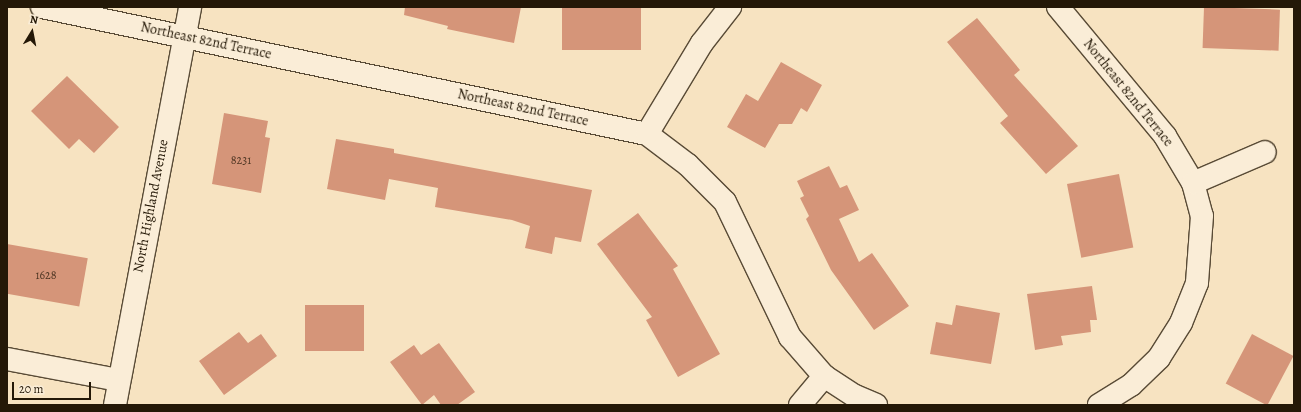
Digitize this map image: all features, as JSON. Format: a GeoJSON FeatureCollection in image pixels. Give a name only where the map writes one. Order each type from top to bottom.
{"type":"FeatureCollection","features":[{"type":"Feature","properties":{"kind":"street","name":"Northeast 82nd Terrace"},"geometry":{"type":"LineString","coordinates":[[42,7],[647,134],[688,165],[725,202],[790,337],[824,376],[855,396],[876,405]]}},
{"type":"Feature","properties":{"kind":"street","name":"North Highland Avenue"},"geometry":{"type":"LineString","coordinates":[[115,405],[118,380],[190,7]]}},
{"type":"Feature","properties":{"kind":"street"},"geometry":{"type":"LineString","coordinates":[[647,134],[702,43],[730,7]]}},
{"type":"Feature","properties":{"kind":"street","name":"Northeast 82nd Terrace"},"geometry":{"type":"LineString","coordinates":[[1058,7],[1164,136],[1193,183],[1202,216],[1202,249],[1197,283],[1181,323],[1159,358],[1131,385],[1099,405]]}},
{"type":"Feature","properties":{"kind":"street"},"geometry":{"type":"LineString","coordinates":[[1193,183],[1265,152]]}},
{"type":"Feature","properties":{"kind":"street"},"geometry":{"type":"LineString","coordinates":[[7,359],[118,380]]}},
{"type":"Feature","properties":{"kind":"street"},"geometry":{"type":"LineString","coordinates":[[800,405],[824,376]]}},
{"type":"Feature","properties":{"kind":"building"},"geometry":{"type":"Polygon","coordinates":[[[405,7],[521,7],[514,43],[447,29],[448,26],[404,15],[405,7]]]}},
{"type":"Feature","properties":{"kind":"building"},"geometry":{"type":"Polygon","coordinates":[[[562,7],[641,7],[641,50],[562,50],[562,7]]]}},
{"type":"Feature","properties":{"kind":"building"},"geometry":{"type":"Polygon","coordinates":[[[1204,7],[1280,10],[1279,51],[1203,48],[1204,7]]]}},
{"type":"Feature","properties":{"kind":"building"},"geometry":{"type":"Polygon","coordinates":[[[977,18],[1020,70],[1014,75],[1078,146],[1046,174],[1000,123],[1008,116],[947,42],[977,18]]]}},
{"type":"Feature","properties":{"kind":"building"},"geometry":{"type":"Polygon","coordinates":[[[781,62],[822,85],[807,112],[801,108],[792,124],[779,124],[765,148],[727,127],[746,94],[758,101],[781,62]]]}},
{"type":"Feature","properties":{"kind":"building"},"geometry":{"type":"Polygon","coordinates":[[[67,76],[119,127],[94,153],[79,139],[69,149],[31,111],[67,76]]]}},
{"type":"Feature","properties":{"kind":"building"},"geometry":{"type":"Polygon","coordinates":[[[224,113],[268,121],[265,137],[270,138],[261,193],[212,184],[224,113]]]}},
{"type":"Feature","properties":{"kind":"building"},"geometry":{"type":"Polygon","coordinates":[[[336,139],[394,149],[394,153],[592,190],[581,242],[555,237],[552,254],[525,248],[530,226],[512,220],[435,207],[438,188],[389,179],[385,200],[327,189],[336,139]]]}},
{"type":"Feature","properties":{"kind":"building"},"geometry":{"type":"Polygon","coordinates":[[[829,166],[840,188],[847,185],[859,210],[839,219],[859,262],[872,253],[909,306],[874,330],[831,270],[806,219],[809,216],[800,198],[804,196],[797,181],[829,166]]]}},
{"type":"Feature","properties":{"kind":"building"},"geometry":{"type":"Polygon","coordinates":[[[1119,174],[1133,248],[1081,258],[1067,184],[1119,174]]]}},
{"type":"Feature","properties":{"kind":"building"},"geometry":{"type":"Polygon","coordinates":[[[638,213],[678,266],[673,269],[720,354],[678,377],[646,320],[652,317],[597,244],[638,213]]]}},
{"type":"Feature","properties":{"kind":"building"},"geometry":{"type":"Polygon","coordinates":[[[7,244],[88,258],[79,306],[7,294],[7,244]]]}},
{"type":"Feature","properties":{"kind":"building"},"geometry":{"type":"Polygon","coordinates":[[[1092,286],[1097,320],[1090,320],[1091,332],[1061,336],[1063,345],[1035,350],[1027,294],[1092,286]]]}},
{"type":"Feature","properties":{"kind":"building"},"geometry":{"type":"Polygon","coordinates":[[[305,305],[364,305],[364,351],[305,351],[305,305]]]}},
{"type":"Feature","properties":{"kind":"building"},"geometry":{"type":"Polygon","coordinates":[[[956,305],[1000,313],[991,364],[930,354],[936,322],[952,325],[956,305]]]}},
{"type":"Feature","properties":{"kind":"building"},"geometry":{"type":"Polygon","coordinates":[[[239,332],[248,343],[261,334],[277,356],[224,395],[199,361],[239,332]]]}},
{"type":"Feature","properties":{"kind":"building"},"geometry":{"type":"Polygon","coordinates":[[[1252,334],[1293,356],[1267,405],[1226,383],[1252,334]]]}},
{"type":"Feature","properties":{"kind":"building"},"geometry":{"type":"Polygon","coordinates":[[[439,343],[475,392],[457,405],[441,405],[434,395],[422,405],[390,362],[414,345],[421,355],[439,343]]]}}]}
